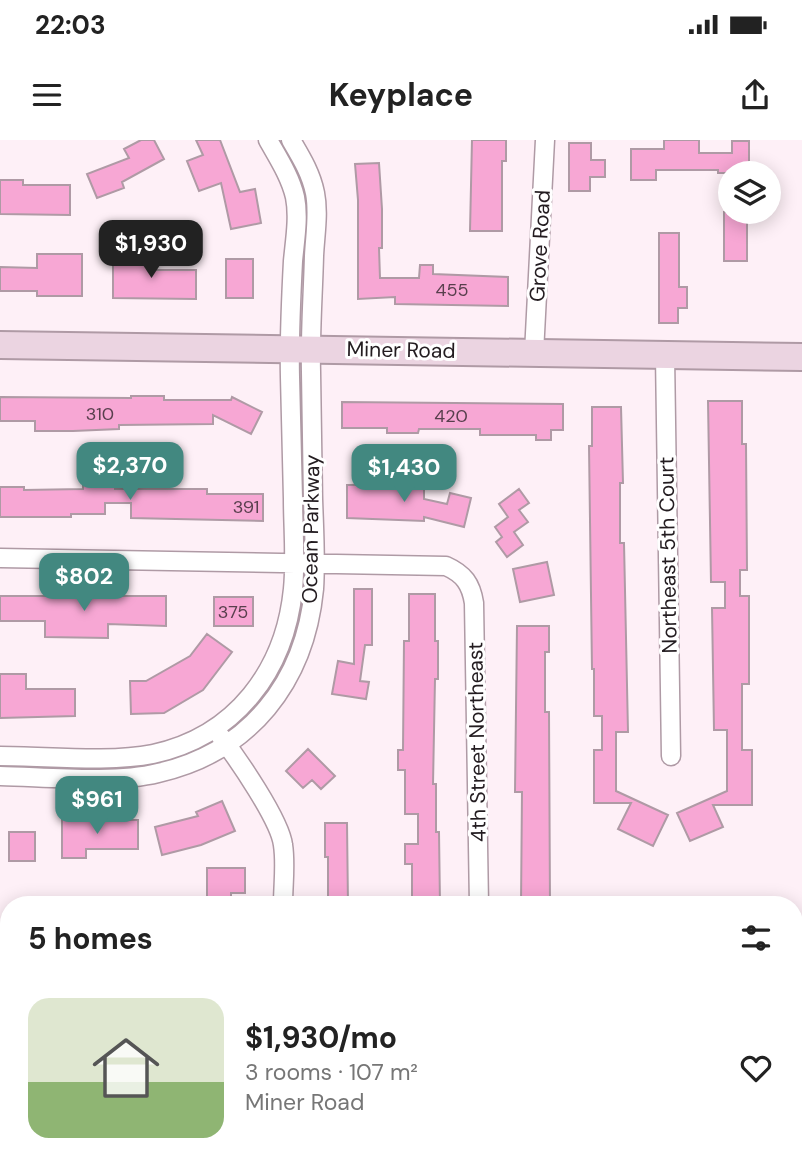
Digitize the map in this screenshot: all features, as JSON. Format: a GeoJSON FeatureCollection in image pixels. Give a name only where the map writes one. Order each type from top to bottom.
{"type":"FeatureCollection","features":[{"type":"Feature","properties":{"kind":"street","name":"Ocean Parkway"},"geometry":{"type":"LineString","coordinates":[[0,776],[120,778],[157,774],[183,766],[227,745],[250,727],[269,709],[286,683],[307,630],[314,589],[314,563],[300,349],[296,204],[287,174],[268,140]]}},
{"type":"Feature","properties":{"kind":"street","name":"Ocean Parkway"},"geometry":{"type":"LineString","coordinates":[[0,756],[119,757],[153,754],[215,729],[253,696],[268,673],[287,624],[294,562],[300,349],[316,202],[311,178],[291,140]]}},
{"type":"Feature","properties":{"kind":"street","name":"Grove Road"},"geometry":{"type":"LineString","coordinates":[[534,352],[545,140]]}},
{"type":"Feature","properties":{"kind":"street","name":"Miner Road"},"geometry":{"type":"LineString","coordinates":[[0,345],[802,357]]}},
{"type":"Feature","properties":{"kind":"street","name":"Northeast 5th Court"},"geometry":{"type":"LineString","coordinates":[[665,355],[671,756]]}},
{"type":"Feature","properties":{"kind":"street"},"geometry":{"type":"LineString","coordinates":[[0,558],[314,563]]}},
{"type":"Feature","properties":{"kind":"street","name":"4th Street Northeast"},"geometry":{"type":"LineString","coordinates":[[314,563],[446,566],[466,580],[472,591],[479,896]]}},
{"type":"Feature","properties":{"kind":"street"},"geometry":{"type":"LineString","coordinates":[[215,729],[241,765],[281,835],[284,896]]}},
{"type":"Feature","properties":{"kind":"building"},"geometry":{"type":"Polygon","coordinates":[[[141,140],[154,140],[164,159],[122,182],[124,188],[97,198],[87,174],[129,158],[124,149],[141,140]]]}},
{"type":"Feature","properties":{"kind":"building"},"geometry":{"type":"Polygon","coordinates":[[[196,140],[220,140],[240,192],[255,189],[261,223],[231,229],[221,183],[199,191],[187,161],[203,155],[196,140]]]}},
{"type":"Feature","properties":{"kind":"building"},"geometry":{"type":"Polygon","coordinates":[[[472,140],[506,140],[506,161],[502,161],[502,231],[470,231],[472,140]]]}},
{"type":"Feature","properties":{"kind":"building"},"geometry":{"type":"Polygon","coordinates":[[[664,140],[699,140],[699,153],[732,153],[732,141],[749,141],[749,161],[718,161],[718,170],[656,170],[656,180],[631,180],[631,149],[664,149],[664,140]]]}},
{"type":"Feature","properties":{"kind":"building"},"geometry":{"type":"Polygon","coordinates":[[[569,143],[591,143],[591,160],[605,160],[605,177],[590,177],[590,191],[569,191],[569,143]]]}},
{"type":"Feature","properties":{"kind":"building"},"geometry":{"type":"Polygon","coordinates":[[[379,163],[382,209],[380,278],[419,278],[420,265],[433,265],[433,274],[508,277],[508,306],[395,304],[395,297],[358,299],[358,200],[355,164],[379,163]]]}},
{"type":"Feature","properties":{"kind":"building"},"geometry":{"type":"Polygon","coordinates":[[[0,180],[23,180],[23,185],[70,185],[70,215],[0,214],[0,180]]]}},
{"type":"Feature","properties":{"kind":"building"},"geometry":{"type":"Polygon","coordinates":[[[724,224],[747,224],[747,261],[724,261],[724,224]]]}},
{"type":"Feature","properties":{"kind":"building"},"geometry":{"type":"Polygon","coordinates":[[[659,233],[679,233],[679,287],[687,287],[687,308],[678,308],[678,323],[659,323],[659,233]]]}},
{"type":"Feature","properties":{"kind":"building"},"geometry":{"type":"Polygon","coordinates":[[[37,254],[82,254],[82,296],[37,296],[37,291],[0,291],[0,267],[37,268],[37,254]]]}},
{"type":"Feature","properties":{"kind":"building"},"geometry":{"type":"Polygon","coordinates":[[[113,256],[152,256],[152,270],[196,270],[196,299],[113,298],[113,256]]]}},
{"type":"Feature","properties":{"kind":"building"},"geometry":{"type":"Polygon","coordinates":[[[226,259],[253,259],[253,298],[226,298],[226,259]]]}},
{"type":"Feature","properties":{"kind":"building"},"geometry":{"type":"Polygon","coordinates":[[[164,396],[164,400],[231,400],[232,397],[262,412],[251,434],[213,415],[213,424],[119,425],[119,429],[73,431],[35,431],[35,421],[0,421],[0,397],[164,396]]]}},
{"type":"Feature","properties":{"kind":"building"},"geometry":{"type":"Polygon","coordinates":[[[708,401],[742,401],[742,444],[746,444],[747,570],[740,570],[740,596],[749,596],[749,684],[742,684],[742,750],[752,750],[752,805],[713,805],[723,827],[690,841],[677,813],[727,791],[727,730],[714,730],[712,608],[725,608],[725,582],[711,582],[708,401]]]}},
{"type":"Feature","properties":{"kind":"building"},"geometry":{"type":"Polygon","coordinates":[[[342,402],[563,404],[563,430],[551,430],[551,440],[536,440],[536,435],[480,435],[480,429],[419,429],[418,433],[387,433],[387,428],[342,428],[342,402]]]}},
{"type":"Feature","properties":{"kind":"building"},"geometry":{"type":"Polygon","coordinates":[[[592,407],[621,407],[623,483],[620,483],[620,543],[624,543],[628,732],[616,732],[616,791],[668,815],[653,846],[618,829],[631,803],[594,803],[594,750],[602,750],[602,716],[594,716],[592,669],[589,446],[592,446],[592,407]]]}},
{"type":"Feature","properties":{"kind":"building"},"geometry":{"type":"Polygon","coordinates":[[[83,476],[115,476],[115,489],[207,489],[207,494],[263,494],[263,521],[131,518],[131,503],[105,503],[105,514],[0,517],[0,487],[24,487],[24,490],[83,489],[83,476]]]}},
{"type":"Feature","properties":{"kind":"building"},"geometry":{"type":"Polygon","coordinates":[[[424,484],[424,499],[447,504],[450,493],[471,498],[464,527],[424,517],[424,521],[347,518],[347,485],[424,484]]]}},
{"type":"Feature","properties":{"kind":"building"},"geometry":{"type":"Polygon","coordinates":[[[519,489],[529,503],[519,510],[528,522],[514,532],[523,545],[507,557],[496,542],[502,537],[495,527],[508,517],[499,504],[519,489]]]}},
{"type":"Feature","properties":{"kind":"building"},"geometry":{"type":"Polygon","coordinates":[[[547,562],[554,595],[520,602],[513,569],[547,562]]]}},
{"type":"Feature","properties":{"kind":"building"},"geometry":{"type":"Polygon","coordinates":[[[354,589],[372,589],[372,645],[365,645],[360,681],[369,682],[366,699],[332,694],[338,661],[354,664],[354,589]]]}},
{"type":"Feature","properties":{"kind":"building"},"geometry":{"type":"Polygon","coordinates":[[[409,594],[435,594],[438,679],[435,679],[433,784],[436,784],[436,832],[439,832],[440,896],[412,896],[412,864],[405,864],[405,844],[418,844],[418,814],[405,814],[405,770],[398,770],[398,750],[403,750],[404,641],[409,641],[409,594]]]}},
{"type":"Feature","properties":{"kind":"building"},"geometry":{"type":"Polygon","coordinates":[[[0,596],[166,596],[166,626],[108,624],[108,638],[45,637],[45,621],[0,621],[0,596]]]}},
{"type":"Feature","properties":{"kind":"building"},"geometry":{"type":"Polygon","coordinates":[[[214,597],[253,597],[253,626],[214,626],[214,597]]]}},
{"type":"Feature","properties":{"kind":"building"},"geometry":{"type":"Polygon","coordinates":[[[517,626],[549,626],[549,652],[545,652],[545,712],[549,712],[550,896],[521,896],[522,792],[515,792],[517,626]]]}},
{"type":"Feature","properties":{"kind":"building"},"geometry":{"type":"Polygon","coordinates":[[[207,634],[232,652],[203,690],[164,713],[131,714],[130,681],[146,681],[190,656],[207,634]]]}},
{"type":"Feature","properties":{"kind":"building"},"geometry":{"type":"Polygon","coordinates":[[[0,674],[26,674],[26,689],[75,689],[75,716],[0,718],[0,674]]]}},
{"type":"Feature","properties":{"kind":"building"},"geometry":{"type":"Polygon","coordinates":[[[308,749],[335,776],[321,789],[312,780],[303,788],[286,771],[308,749]]]}},
{"type":"Feature","properties":{"kind":"building"},"geometry":{"type":"Polygon","coordinates":[[[222,801],[235,831],[201,845],[162,855],[155,827],[198,816],[196,812],[222,801]]]}},
{"type":"Feature","properties":{"kind":"building"},"geometry":{"type":"Polygon","coordinates":[[[62,817],[138,820],[138,849],[86,849],[86,858],[62,858],[62,817]]]}},
{"type":"Feature","properties":{"kind":"building"},"geometry":{"type":"Polygon","coordinates":[[[325,823],[347,823],[348,896],[328,896],[328,857],[325,857],[325,823]]]}},
{"type":"Feature","properties":{"kind":"building"},"geometry":{"type":"Polygon","coordinates":[[[9,832],[35,832],[35,861],[9,861],[9,832]]]}},
{"type":"Feature","properties":{"kind":"building"},"geometry":{"type":"Polygon","coordinates":[[[207,868],[245,868],[245,893],[207,896],[207,868]]]}}]}
